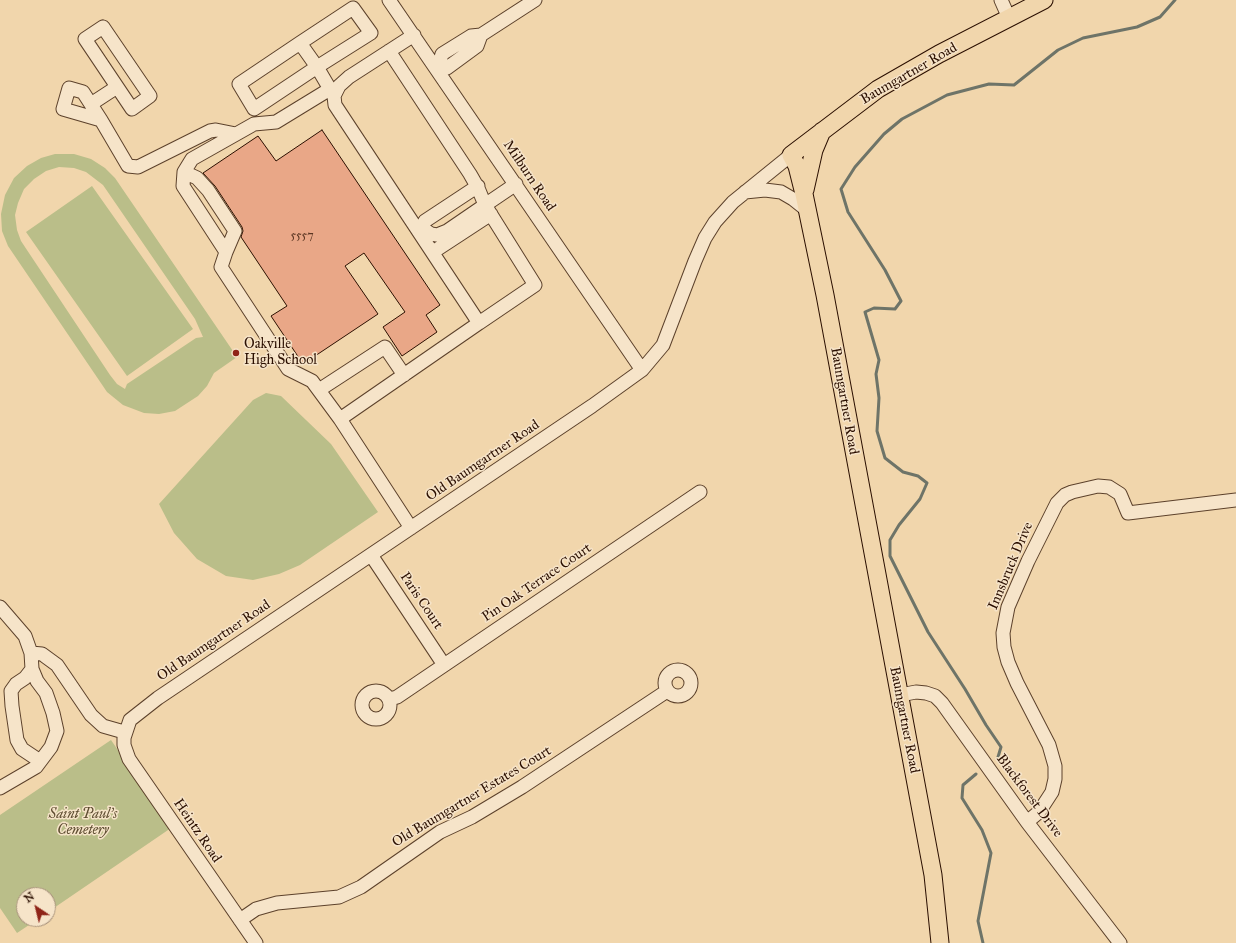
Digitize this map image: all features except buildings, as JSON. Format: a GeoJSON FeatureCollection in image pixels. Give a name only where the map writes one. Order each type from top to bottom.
{"type":"FeatureCollection","features":[{"type":"Feature","properties":{"kind":"main road","name":"Baumgartner Road"},"geometry":{"type":"LineString","coordinates":[[940,943],[933,875],[900,695],[808,211],[797,166],[791,155],[872,94],[903,74],[1044,0]]}},
{"type":"Feature","properties":{"kind":"main road"},"geometry":{"type":"LineString","coordinates":[[804,194],[814,150],[822,131]]}},
{"type":"Feature","properties":{"kind":"street","name":"Milburn Road"},"geometry":{"type":"LineString","coordinates":[[389,0],[438,66],[642,370]]}},
{"type":"Feature","properties":{"kind":"street"},"geometry":{"type":"LineString","coordinates":[[438,66],[447,68],[477,46],[481,36],[535,0]]}},
{"type":"Feature","properties":{"kind":"street"},"geometry":{"type":"LineString","coordinates":[[1001,0],[1009,18]]}},
{"type":"Feature","properties":{"kind":"street"},"geometry":{"type":"LineString","coordinates":[[354,8],[371,33],[317,67],[254,109],[239,84],[354,8]]}},
{"type":"Feature","properties":{"kind":"street"},"geometry":{"type":"LineString","coordinates":[[103,27],[150,96],[132,109],[117,87],[85,39],[103,27]]}},
{"type":"Feature","properties":{"kind":"street"},"geometry":{"type":"LineString","coordinates":[[226,252],[183,186],[184,172],[192,159],[254,124],[276,122],[332,93],[349,77],[414,35]]}},
{"type":"Feature","properties":{"kind":"street"},"geometry":{"type":"LineString","coordinates":[[300,43],[317,67],[332,93],[335,105],[479,323]]}},
{"type":"Feature","properties":{"kind":"street"},"geometry":{"type":"LineString","coordinates":[[340,419],[535,285],[488,209],[478,186],[389,51]]}},
{"type":"Feature","properties":{"kind":"street"},"geometry":{"type":"LineString","coordinates":[[91,104],[117,87]]}},
{"type":"Feature","properties":{"kind":"street"},"geometry":{"type":"LineString","coordinates":[[101,120],[63,109],[69,88],[83,92],[101,120],[128,166],[138,168],[210,131],[216,130],[236,134]]}},
{"type":"Feature","properties":{"kind":"street","name":"Old Baumgartner Road"},"geometry":{"type":"LineString","coordinates":[[124,732],[130,720],[142,709],[592,406],[642,370],[663,345],[705,238],[721,214],[745,192],[791,155]]}},
{"type":"Feature","properties":{"kind":"street"},"geometry":{"type":"LineString","coordinates":[[184,172],[197,178],[208,190],[236,231],[221,267],[288,369],[312,380],[340,419],[411,528]]}},
{"type":"Feature","properties":{"kind":"street"},"geometry":{"type":"LineString","coordinates":[[433,252],[488,209],[516,184]]}},
{"type":"Feature","properties":{"kind":"street"},"geometry":{"type":"LineString","coordinates":[[478,186],[430,218],[423,225],[425,230],[431,234],[438,235],[488,209]]}},
{"type":"Feature","properties":{"kind":"street"},"geometry":{"type":"LineString","coordinates":[[745,192],[765,190],[781,192],[808,211]]}},
{"type":"Feature","properties":{"kind":"street"},"geometry":{"type":"LineString","coordinates":[[319,390],[385,348],[404,375]]}},
{"type":"Feature","properties":{"kind":"street","name":"Innsbruck Drive"},"geometry":{"type":"LineString","coordinates":[[1027,822],[1039,812],[1052,792],[1055,779],[1055,766],[1049,745],[1016,683],[1004,647],[1003,633],[1008,607],[1013,594],[1057,503],[1065,495],[1072,492],[1098,486],[1109,487],[1120,494],[1128,513],[1236,500]]}},
{"type":"Feature","properties":{"kind":"street","name":"Pin Oak Terrace Court"},"geometry":{"type":"LineString","coordinates":[[390,699],[397,697],[700,492]]}},
{"type":"Feature","properties":{"kind":"street","name":"Paris Court"},"geometry":{"type":"LineString","coordinates":[[371,555],[444,665]]}},
{"type":"Feature","properties":{"kind":"street"},"geometry":{"type":"LineString","coordinates":[[0,607],[25,636],[32,653],[32,669],[37,681],[46,693],[57,731],[51,747],[36,767],[0,788]]}},
{"type":"Feature","properties":{"kind":"street"},"geometry":{"type":"LineString","coordinates":[[32,653],[42,654],[57,665],[91,716],[103,726],[124,732]]}},
{"type":"Feature","properties":{"kind":"street"},"geometry":{"type":"LineString","coordinates":[[32,669],[11,691],[12,706],[17,740],[22,749],[40,762]]}},
{"type":"Feature","properties":{"kind":"street","name":"Old Baumgartner Estates Court"},"geometry":{"type":"LineString","coordinates":[[240,920],[256,909],[270,905],[339,897],[361,887],[440,832],[472,817],[522,787],[667,691]]}},
{"type":"Feature","properties":{"kind":"street","name":"Blackforest Drive"},"geometry":{"type":"LineString","coordinates":[[900,695],[926,692],[935,696],[1027,822],[1120,943]]}},
{"type":"Feature","properties":{"kind":"street","name":"Heintz Road"},"geometry":{"type":"LineString","coordinates":[[124,732],[124,745],[130,759],[256,943]]}},
{"type":"Feature","properties":{"kind":"green space"},"geometry":{"type":"Polygon","coordinates":[[[55,154],[74,154],[91,159],[105,168],[115,178],[237,357],[214,373],[207,386],[198,396],[175,411],[159,414],[144,413],[123,405],[107,392],[8,246],[2,231],[1,214],[5,195],[14,178],[27,166],[41,158],[55,154]],[[59,167],[46,171],[34,179],[24,189],[15,215],[17,230],[21,241],[110,375],[117,384],[125,389],[127,384],[196,338],[203,337],[195,319],[103,185],[86,172],[74,168],[59,167]]]}},
{"type":"Feature","properties":{"kind":"green space"},"geometry":{"type":"Polygon","coordinates":[[[92,186],[193,329],[127,376],[26,232],[92,186]]]}},
{"type":"Feature","properties":{"kind":"green space"},"geometry":{"type":"Polygon","coordinates":[[[266,393],[281,396],[331,444],[378,512],[300,565],[279,574],[253,580],[226,576],[197,559],[174,533],[159,504],[253,400],[266,393]]]}},
{"type":"Feature","properties":{"kind":"green space","name":"Saint Paul's Cemetery"},"geometry":{"type":"Polygon","coordinates":[[[111,740],[171,828],[56,907],[56,887],[16,887],[16,927],[26,927],[17,933],[0,908],[0,815],[111,740]]]}},
{"type":"Feature","properties":{"kind":"waterway"},"geometry":{"type":"LineString","coordinates":[[998,757],[1001,747],[928,632],[890,556],[890,540],[899,525],[920,499],[927,483],[918,476],[903,472],[885,458],[877,431],[879,398],[876,374],[879,360],[865,312],[874,308],[895,309],[901,301],[885,270],[848,212],[841,189],[855,167],[884,134],[902,119],[947,95],[989,84],[1014,85],[1058,50],[1083,38],[1137,27],[1160,17],[1175,0]]}},
{"type":"Feature","properties":{"kind":"waterway"},"geometry":{"type":"LineString","coordinates":[[976,774],[963,785],[962,798],[982,830],[991,853],[978,921],[983,943]]}},
{"type":"Feature","properties":{"kind":"place","name":"Oakville High School"},"geometry":{"type":"Point","coordinates":[236,353]}}]}
